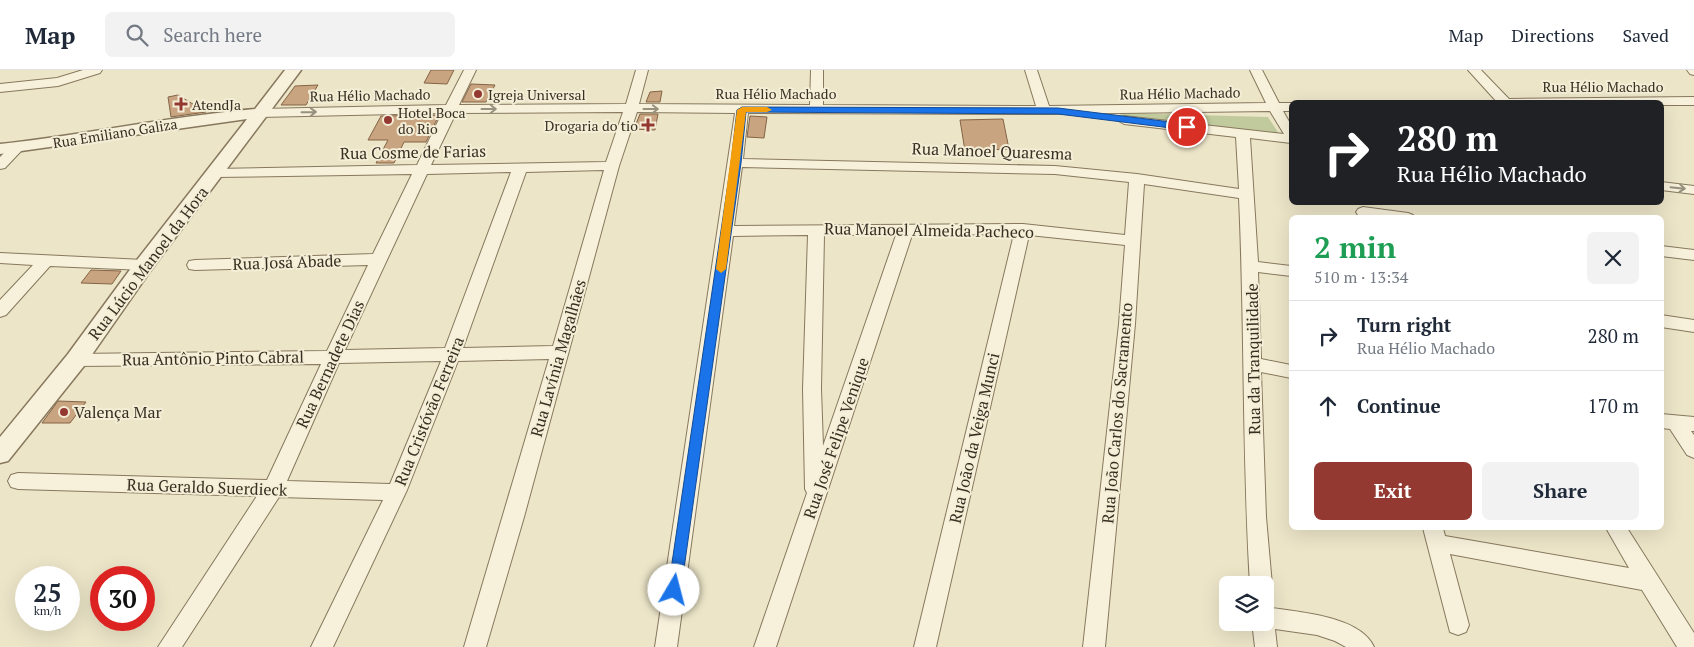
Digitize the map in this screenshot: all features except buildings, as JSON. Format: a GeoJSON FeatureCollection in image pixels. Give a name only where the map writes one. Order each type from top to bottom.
{"type":"FeatureCollection","features":[{"type":"Feature","properties":{"kind":"street"},"geometry":{"type":"LineString","coordinates":[[0,88],[58,82],[96,70]]}},
{"type":"Feature","properties":{"kind":"street","name":"Rua Lúcio Manoel da Hora"},"geometry":{"type":"LineString","coordinates":[[0,454],[76,360],[144,265],[293,70]]}},
{"type":"Feature","properties":{"kind":"street","name":"Rua Bernadete Dias"},"geometry":{"type":"LineString","coordinates":[[169,647],[273,489],[378,260],[470,70]]}},
{"type":"Feature","properties":{"kind":"street","name":"Rua Lavínia Magalhães"},"geometry":{"type":"LineString","coordinates":[[475,647],[517,508],[612,166],[642,70]]}},
{"type":"Feature","properties":{"kind":"street"},"geometry":{"type":"LineString","coordinates":[[816,109],[818,70]]}},
{"type":"Feature","properties":{"kind":"street"},"geometry":{"type":"LineString","coordinates":[[1031,70],[1044,110]]}},
{"type":"Feature","properties":{"kind":"street"},"geometry":{"type":"LineString","coordinates":[[1256,70],[1289,131]]}},
{"type":"Feature","properties":{"kind":"street"},"geometry":{"type":"LineString","coordinates":[[1474,70],[1502,100]]}},
{"type":"Feature","properties":{"kind":"street","name":"Rua Hélio Machado"},"geometry":{"type":"LineString","coordinates":[[1664,101],[1694,101]]}},
{"type":"Feature","properties":{"kind":"street","name":"Rua Hélio Machado"},"geometry":{"type":"LineString","coordinates":[[260,113],[631,109],[1044,110],[1072,112],[1289,108]]}},
{"type":"Feature","properties":{"kind":"street"},"geometry":{"type":"LineString","coordinates":[[666,647],[742,110]]}},
{"type":"Feature","properties":{"kind":"street"},"geometry":{"type":"LineString","coordinates":[[1072,112],[1132,121],[1289,139]]}},
{"type":"Feature","properties":{"kind":"street","name":"Rua Emiliano Galiza"},"geometry":{"type":"LineString","coordinates":[[0,149],[17,148],[217,116],[260,113]]}},
{"type":"Feature","properties":{"kind":"street","name":"Rua da Tranquilidade"},"geometry":{"type":"LineString","coordinates":[[1243,133],[1250,266],[1256,517],[1260,576]]}},
{"type":"Feature","properties":{"kind":"street"},"geometry":{"type":"LineString","coordinates":[[0,165],[17,148]]}},
{"type":"Feature","properties":{"kind":"street","name":"Rua Manoel Quaresma"},"geometry":{"type":"LineString","coordinates":[[736,163],[1024,168],[1097,173],[1246,195]]}},
{"type":"Feature","properties":{"kind":"street","name":"Rua Cosme de Farias"},"geometry":{"type":"LineString","coordinates":[[215,173],[612,166]]}},
{"type":"Feature","properties":{"kind":"street","name":"Rua Cristóvão Ferreira"},"geometry":{"type":"LineString","coordinates":[[322,647],[396,492],[453,354],[520,168]]}},
{"type":"Feature","properties":{"kind":"street","name":"Rua João Carlos do Sacramento"},"geometry":{"type":"LineString","coordinates":[[1094,647],[1126,334],[1137,178]]}},
{"type":"Feature","properties":{"kind":"street"},"geometry":{"type":"LineString","coordinates":[[1664,186],[1694,190]]}},
{"type":"Feature","properties":{"kind":"street"},"geometry":{"type":"LineString","coordinates":[[1362,210],[1391,215]]}},
{"type":"Feature","properties":{"kind":"street","name":"Rua Manoel Almeida Pacheco"},"geometry":{"type":"LineString","coordinates":[[726,231],[906,228],[1023,229],[1132,241]]}},
{"type":"Feature","properties":{"kind":"street","name":"Rua José Felipe Venique"},"geometry":{"type":"LineString","coordinates":[[765,647],[906,228]]}},
{"type":"Feature","properties":{"kind":"street"},"geometry":{"type":"LineString","coordinates":[[815,497],[812,390],[816,229]]}},
{"type":"Feature","properties":{"kind":"street","name":"Rua João da Veiga Munci"},"geometry":{"type":"LineString","coordinates":[[925,647],[1023,229]]}},
{"type":"Feature","properties":{"kind":"street"},"geometry":{"type":"LineString","coordinates":[[1664,251],[1694,255]]}},
{"type":"Feature","properties":{"kind":"street"},"geometry":{"type":"LineString","coordinates":[[0,258],[144,265]]}},
{"type":"Feature","properties":{"kind":"street"},"geometry":{"type":"LineString","coordinates":[[0,311],[46,260]]}},
{"type":"Feature","properties":{"kind":"street","name":"Rua Josá Abade"},"geometry":{"type":"LineString","coordinates":[[195,264],[378,260]]}},
{"type":"Feature","properties":{"kind":"street"},"geometry":{"type":"LineString","coordinates":[[1250,266],[1289,271]]}},
{"type":"Feature","properties":{"kind":"street"},"geometry":{"type":"LineString","coordinates":[[1664,322],[1694,326]]}},
{"type":"Feature","properties":{"kind":"street","name":"Rua Antônio Pinto Cabral"},"geometry":{"type":"LineString","coordinates":[[76,360],[560,352]]}},
{"type":"Feature","properties":{"kind":"street"},"geometry":{"type":"LineString","coordinates":[[1253,364],[1289,371]]}},
{"type":"Feature","properties":{"kind":"street"},"geometry":{"type":"LineString","coordinates":[[1677,422],[1694,450]]}},
{"type":"Feature","properties":{"kind":"street","name":"Rua Geraldo Suerdieck"},"geometry":{"type":"LineString","coordinates":[[18,481],[396,492]]}},
{"type":"Feature","properties":{"kind":"street"},"geometry":{"type":"LineString","coordinates":[[1617,530],[1690,647]]}},
{"type":"Feature","properties":{"kind":"street"},"geometry":{"type":"LineString","coordinates":[[1458,626],[1435,535],[1648,580]]}},
{"type":"Feature","properties":{"kind":"street"},"geometry":{"type":"LineString","coordinates":[[1274,618],[1314,625],[1337,632],[1356,640],[1362,647]]}},
{"type":"Feature","properties":{"kind":"street"},"geometry":{"type":"LineString","coordinates":[[1265,631],[1266,647]]}},
{"type":"Feature","properties":{"kind":"green space"},"geometry":{"type":"Polygon","coordinates":[[[1120,113],[1268,117],[1279,134],[1121,117],[1120,113]]]}},
{"type":"Feature","properties":{"kind":"slow traffic"},"geometry":{"type":"LineString","coordinates":[[721,269],[742,110],[767,110]]}},
{"type":"Feature","properties":{"kind":"place","name":"Igreja Universal"},"geometry":{"type":"Point","coordinates":[478,94]}},
{"type":"Feature","properties":{"kind":"place","name":"AtendJa"},"geometry":{"type":"Point","coordinates":[181,104]}},
{"type":"Feature","properties":{"kind":"place","name":"Hotel Boca do Rio"},"geometry":{"type":"Point","coordinates":[388,120]}},
{"type":"Feature","properties":{"kind":"place","name":"Drogaria do tio"},"geometry":{"type":"Point","coordinates":[648,125]}},
{"type":"Feature","properties":{"kind":"place","name":"Valença Mar"},"geometry":{"type":"Point","coordinates":[64,412]}},
{"type":"Feature","properties":{"kind":"route"},"geometry":{"type":"LineString","coordinates":[[674,590],[742,110],[1044,110],[1187,127]]}}]}
